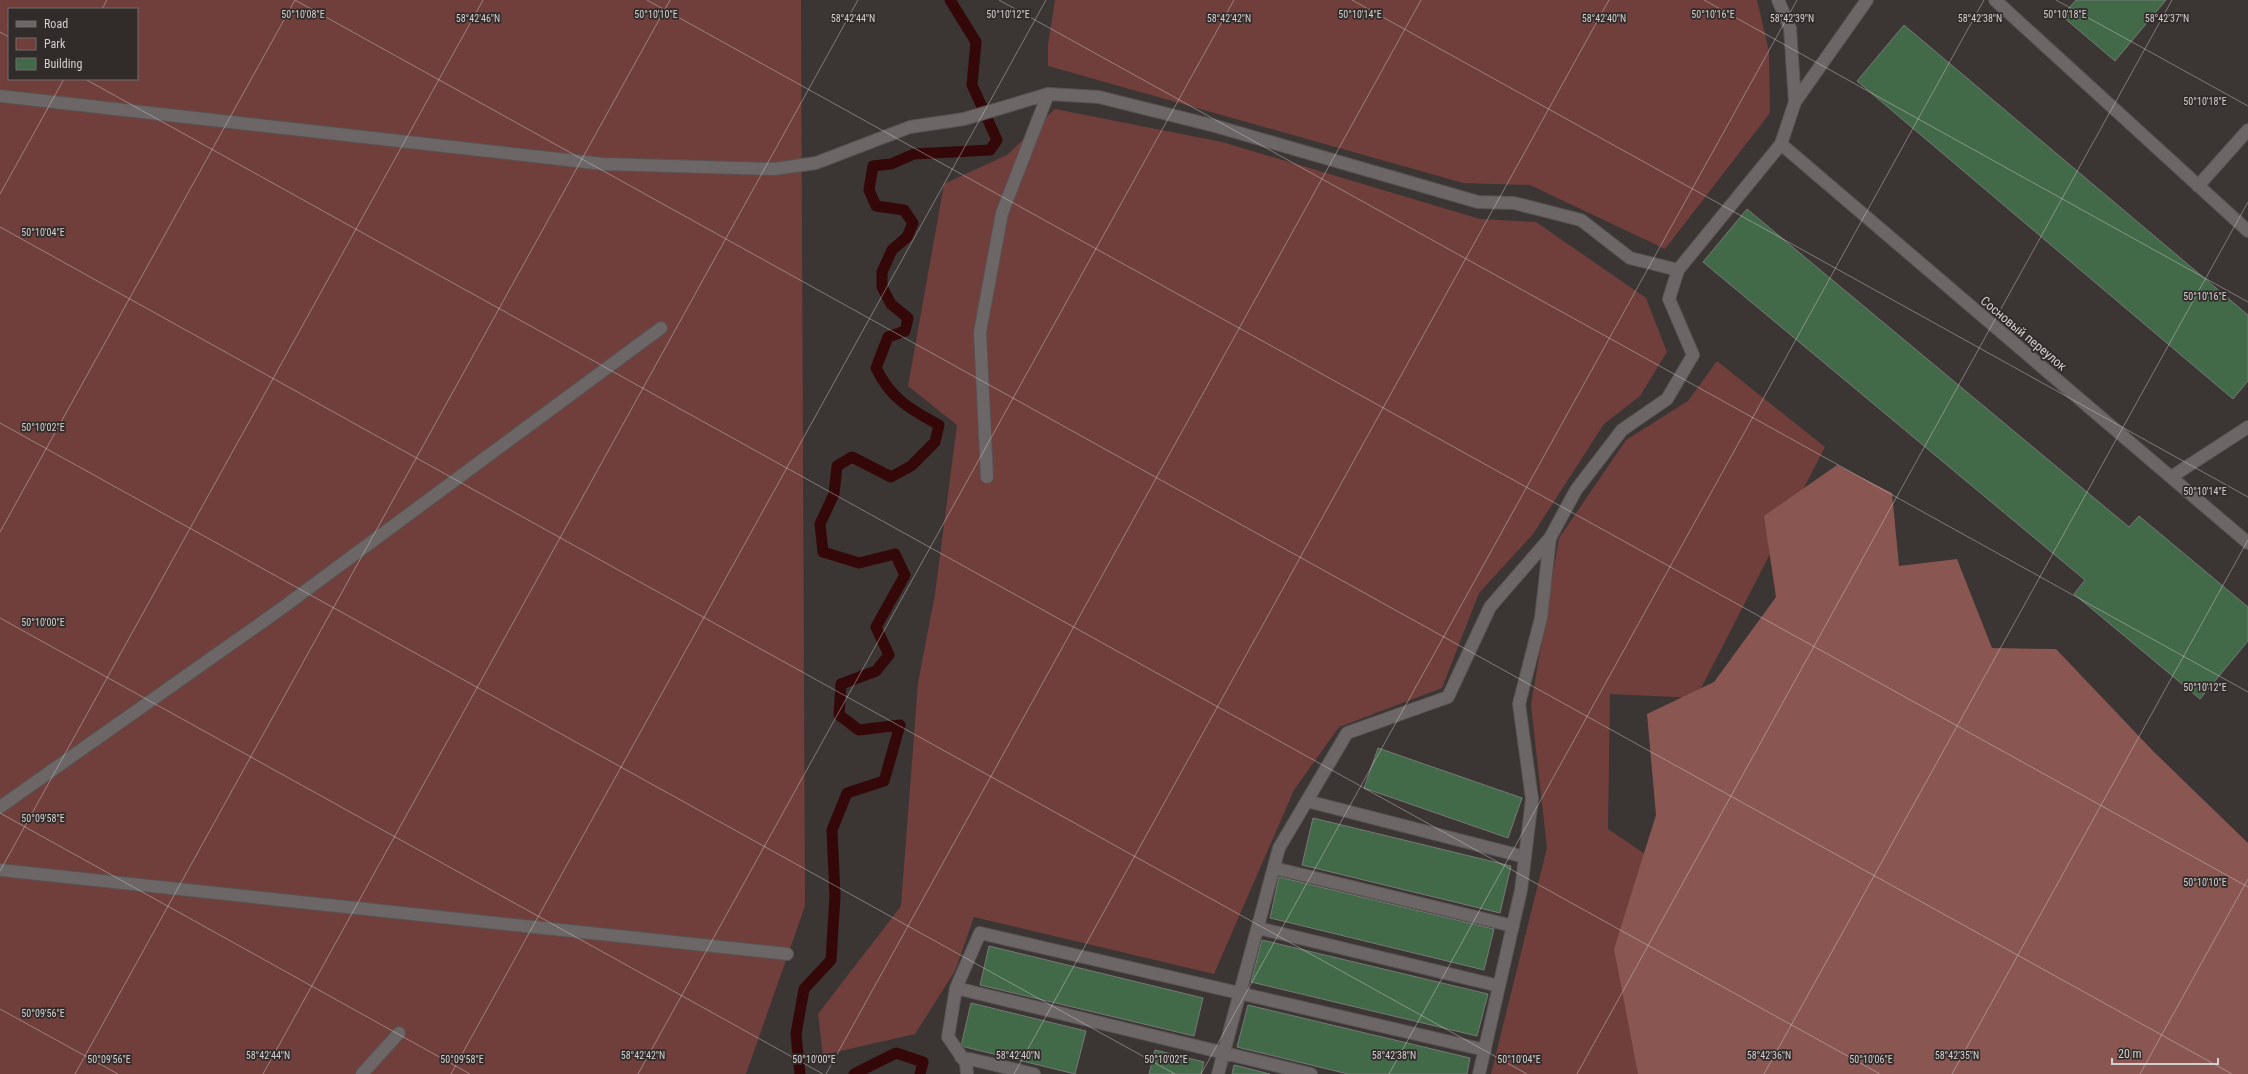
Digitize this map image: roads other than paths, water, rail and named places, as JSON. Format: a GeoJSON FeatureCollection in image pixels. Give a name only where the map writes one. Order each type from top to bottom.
{"type":"FeatureCollection","features":[{"type":"Feature","properties":{"kind":"street"},"geometry":{"type":"LineString","coordinates":[[1778,0],[1790,28],[1795,102]]}},
{"type":"Feature","properties":{"kind":"street"},"geometry":{"type":"LineString","coordinates":[[1218,1074],[1279,848],[1347,733],[1448,697],[1490,606],[1550,538],[1576,490],[1622,430],[1667,400],[1693,355],[1670,299],[1678,270],[1781,144],[1795,102],[1867,0]]}},
{"type":"Feature","properties":{"kind":"street"},"geometry":{"type":"LineString","coordinates":[[1995,0],[2248,231]]}},
{"type":"Feature","properties":{"kind":"street"},"geometry":{"type":"LineString","coordinates":[[987,477],[980,332],[1002,213],[1048,94]]}},
{"type":"Feature","properties":{"kind":"street"},"geometry":{"type":"LineString","coordinates":[[0,96],[603,164],[774,169],[816,163],[910,127],[964,120],[1048,94],[1099,97],[1215,126],[1478,202],[1514,203],[1581,220],[1630,258],[1678,270]]}},
{"type":"Feature","properties":{"kind":"street"},"geometry":{"type":"LineString","coordinates":[[2198,186],[2248,130]]}},
{"type":"Feature","properties":{"kind":"street","name":"Сосновый переулок"},"geometry":{"type":"LineString","coordinates":[[1781,144],[2248,543]]}},
{"type":"Feature","properties":{"kind":"street"},"geometry":{"type":"LineString","coordinates":[[0,807],[278,611],[661,328]]}},
{"type":"Feature","properties":{"kind":"street"},"geometry":{"type":"LineString","coordinates":[[2171,477],[2248,427]]}},
{"type":"Feature","properties":{"kind":"street"},"geometry":{"type":"LineString","coordinates":[[1479,1074],[1521,890],[1532,799],[1519,704],[1541,618],[1550,538]]}},
{"type":"Feature","properties":{"kind":"street"},"geometry":{"type":"LineString","coordinates":[[1307,801],[1525,857]]}},
{"type":"Feature","properties":{"kind":"street"},"geometry":{"type":"LineString","coordinates":[[1274,868],[1513,926]]}},
{"type":"Feature","properties":{"kind":"street"},"geometry":{"type":"LineString","coordinates":[[0,870],[787,954]]}},
{"type":"Feature","properties":{"kind":"street"},"geometry":{"type":"LineString","coordinates":[[1258,928],[1499,986]]}},
{"type":"Feature","properties":{"kind":"street"},"geometry":{"type":"LineString","coordinates":[[967,1074],[966,1063],[948,1037],[956,988],[980,932],[1485,1050]]}},
{"type":"Feature","properties":{"kind":"street"},"geometry":{"type":"LineString","coordinates":[[956,988],[1311,1074]]}},
{"type":"Feature","properties":{"kind":"street"},"geometry":{"type":"LineString","coordinates":[[362,1074],[399,1033]]}},
{"type":"Feature","properties":{"kind":"street"},"geometry":{"type":"LineString","coordinates":[[961,1057],[1034,1074]]}},
{"type":"Feature","properties":{"kind":"waterway"},"geometry":{"type":"LineString","coordinates":[[800,1074],[796,1034],[804,989],[831,960],[835,896],[832,830],[847,793],[884,781],[900,725],[859,730],[839,715],[841,684],[876,671],[889,655],[876,627],[905,575],[895,554],[859,563],[823,552],[820,524],[834,494],[837,466],[852,457],[891,477],[911,466],[935,442],[939,425],[919,414],[902,402],[888,388],[876,368],[888,337],[905,331],[908,318],[891,304],[882,287],[882,272],[892,250],[907,237],[913,223],[904,210],[876,206],[869,190],[873,166],[891,164],[914,154],[990,150],[997,140],[972,85],[976,42],[950,0]]}},
{"type":"Feature","properties":{"kind":"waterway"},"geometry":{"type":"LineString","coordinates":[[854,1074],[896,1053],[923,1062],[920,1074]]}}]}
